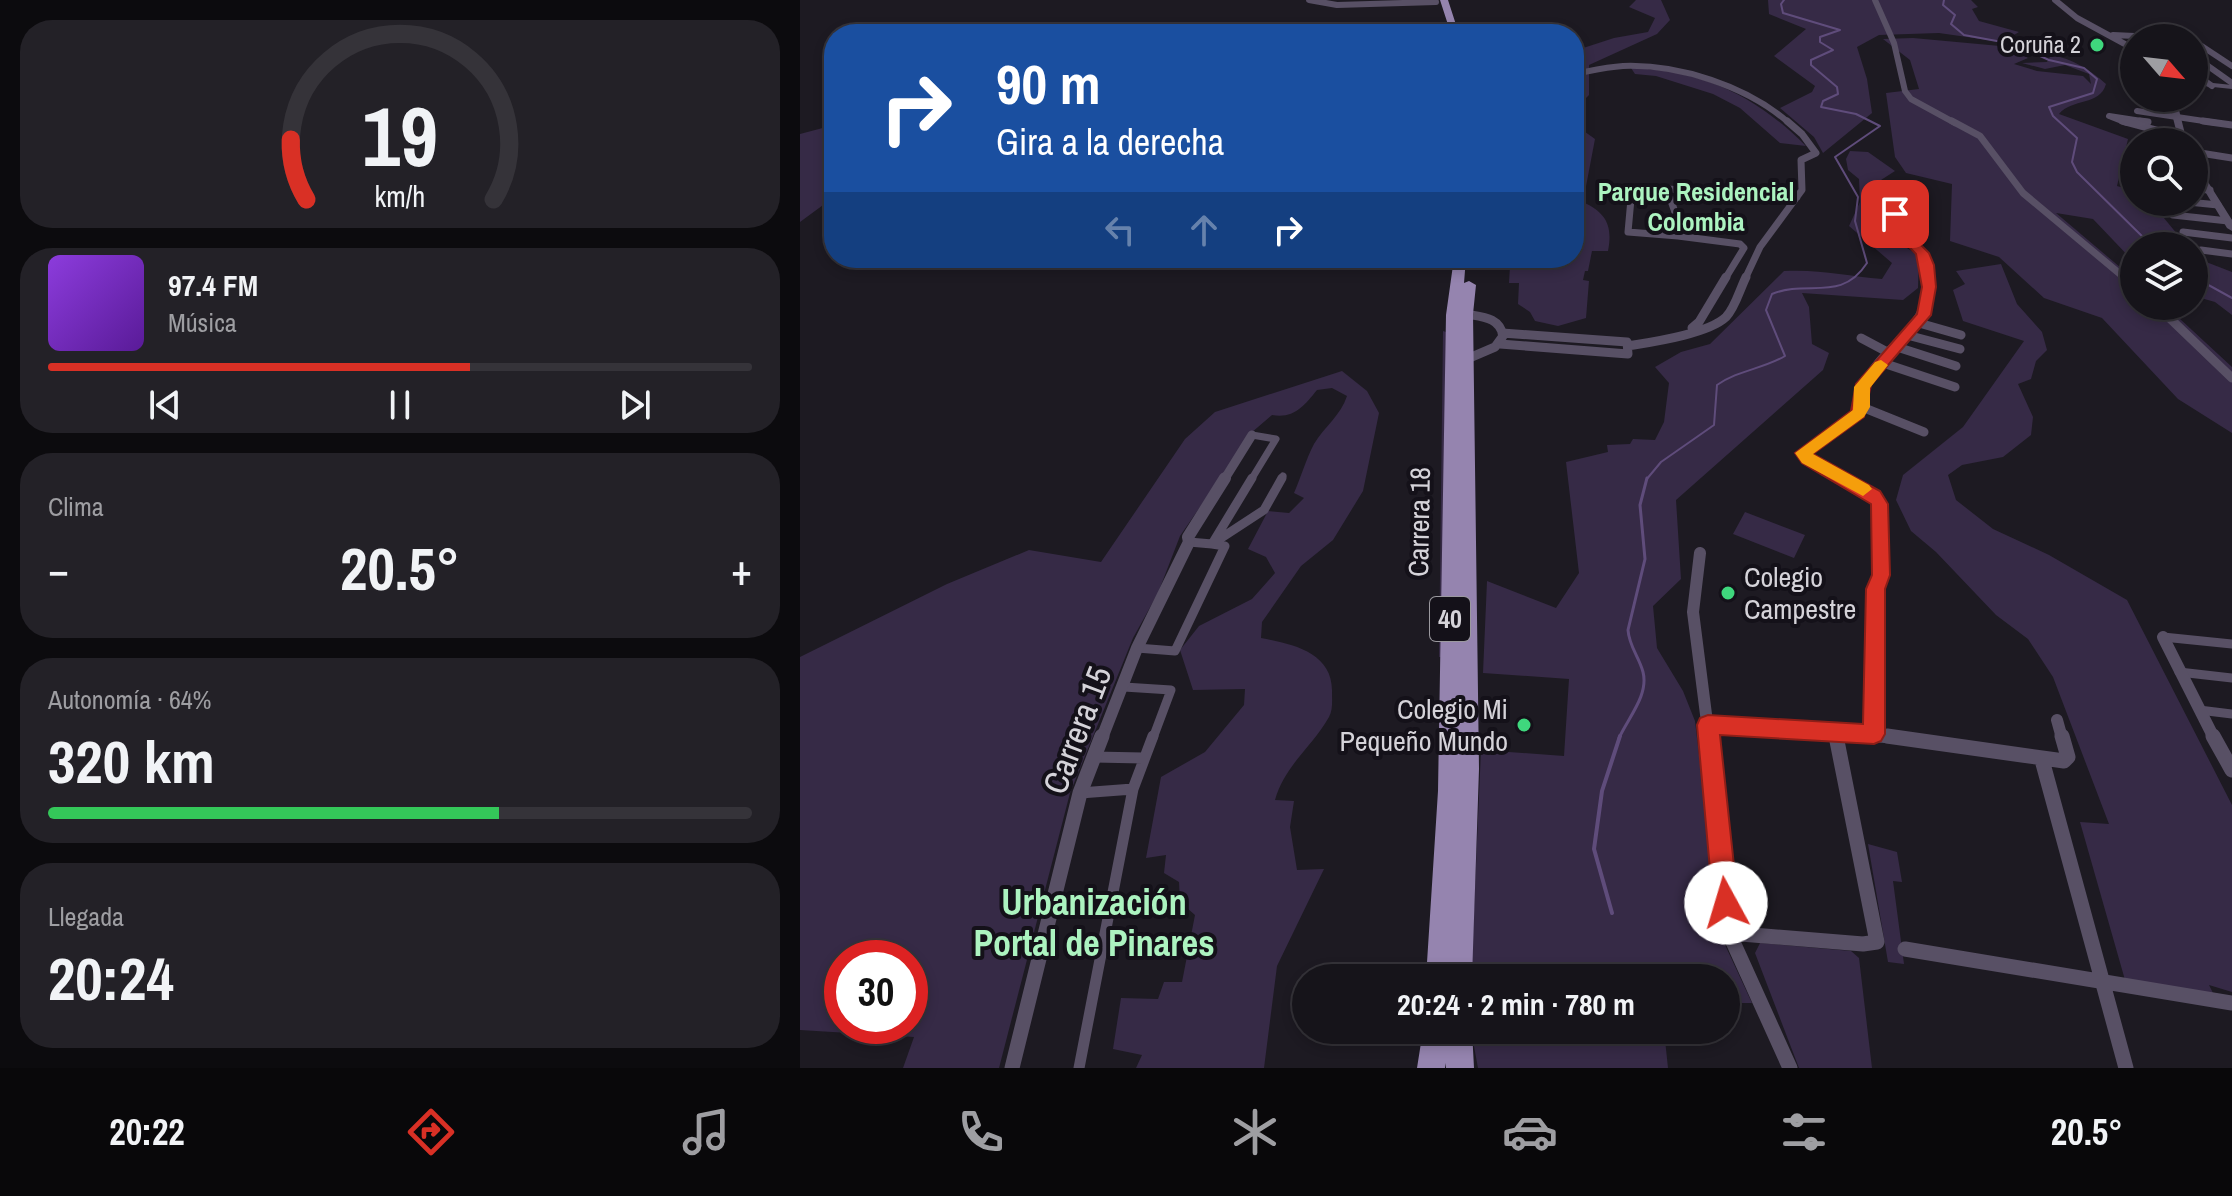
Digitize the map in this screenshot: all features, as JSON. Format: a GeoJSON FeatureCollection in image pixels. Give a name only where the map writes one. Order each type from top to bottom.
{"type":"FeatureCollection","features":[{"type":"Feature","properties":{"kind":"main road"},"geometry":{"type":"LineString","coordinates":[[1438,1],[1444,24]]}},
{"type":"Feature","properties":{"kind":"main road"},"geometry":{"type":"LineString","coordinates":[[1438,1],[1450,24]]}},
{"type":"Feature","properties":{"kind":"main road","name":"Carrera 18"},"geometry":{"type":"LineString","coordinates":[[1440,964],[1449,791],[1453,315],[1459,268]]}},
{"type":"Feature","properties":{"kind":"main road","name":"Carrera 18"},"geometry":{"type":"LineString","coordinates":[[1460,964],[1468,769],[1466,314],[1471,268]]}},
{"type":"Feature","properties":{"kind":"main road"},"geometry":{"type":"LineString","coordinates":[[1431,1068],[1435,1044]]}},
{"type":"Feature","properties":{"kind":"main road"},"geometry":{"type":"LineString","coordinates":[[1459,1044],[1460,1068]]}},
{"type":"Feature","properties":{"kind":"street"},"geometry":{"type":"LineString","coordinates":[[1309,0],[1337,5],[1438,1]]}},
{"type":"Feature","properties":{"kind":"street"},"geometry":{"type":"LineString","coordinates":[[1875,0],[1894,43],[1905,91],[1911,99],[1980,136],[2023,193],[2120,274]]}},
{"type":"Feature","properties":{"kind":"street"},"geometry":{"type":"LineString","coordinates":[[2055,0],[2059,9],[2120,40]]}},
{"type":"Feature","properties":{"kind":"street"},"geometry":{"type":"LineString","coordinates":[[2112,35],[2120,36]]}},
{"type":"Feature","properties":{"kind":"street"},"geometry":{"type":"LineString","coordinates":[[2208,50],[2230,64]]}},
{"type":"Feature","properties":{"kind":"street"},"geometry":{"type":"LineString","coordinates":[[2208,62],[2230,64]]}},
{"type":"Feature","properties":{"kind":"street"},"geometry":{"type":"LineString","coordinates":[[1584,73],[1628,70],[1627,66],[1665,69],[1729,87],[1780,116],[1811,143],[1816,153],[1801,160],[1804,185],[1760,247],[1727,316],[1718,324],[1655,343],[1628,346]]}},
{"type":"Feature","properties":{"kind":"street"},"geometry":{"type":"LineString","coordinates":[[2208,67],[2232,85]]}},
{"type":"Feature","properties":{"kind":"street"},"geometry":{"type":"LineString","coordinates":[[2208,83],[2212,86]]}},
{"type":"Feature","properties":{"kind":"street"},"geometry":{"type":"LineString","coordinates":[[2208,85],[2232,85]]}},
{"type":"Feature","properties":{"kind":"street"},"geometry":{"type":"LineString","coordinates":[[2148,126],[2146,112],[2232,125]]}},
{"type":"Feature","properties":{"kind":"street"},"geometry":{"type":"LineString","coordinates":[[2176,112],[2179,128]]}},
{"type":"Feature","properties":{"kind":"street"},"geometry":{"type":"LineString","coordinates":[[2148,126],[2109,116],[2153,128]]}},
{"type":"Feature","properties":{"kind":"street"},"geometry":{"type":"LineString","coordinates":[[2208,154],[2232,158]]}},
{"type":"Feature","properties":{"kind":"street"},"geometry":{"type":"LineString","coordinates":[[1632,188],[1628,232],[1740,244],[1745,251],[1699,322],[1689,331]]}},
{"type":"Feature","properties":{"kind":"street"},"geometry":{"type":"LineString","coordinates":[[2208,188],[2226,216]]}},
{"type":"Feature","properties":{"kind":"street"},"geometry":{"type":"LineString","coordinates":[[1678,236],[1677,218],[1667,189],[1797,197]]}},
{"type":"Feature","properties":{"kind":"street"},"geometry":{"type":"LineString","coordinates":[[1874,734],[1875,589],[1881,575],[1879,504],[1874,496],[1808,459],[1803,453],[1859,413],[1862,387],[1919,323],[1928,297],[1929,272],[1922,253],[1905,238],[1897,221],[1895,214],[1899,192]]}},
{"type":"Feature","properties":{"kind":"street"},"geometry":{"type":"LineString","coordinates":[[2208,235],[2232,238]]}},
{"type":"Feature","properties":{"kind":"street"},"geometry":{"type":"LineString","coordinates":[[2208,251],[2232,254]]}},
{"type":"Feature","properties":{"kind":"street"},"geometry":{"type":"LineString","coordinates":[[1466,314],[1499,324],[1502,333],[1500,344],[1489,353],[1467,359]]}},
{"type":"Feature","properties":{"kind":"street"},"geometry":{"type":"LineString","coordinates":[[2172,320],[2232,378]]}},
{"type":"Feature","properties":{"kind":"street"},"geometry":{"type":"LineString","coordinates":[[1919,323],[1961,335]]}},
{"type":"Feature","properties":{"kind":"street"},"geometry":{"type":"LineString","coordinates":[[1500,344],[1628,354],[1627,342],[1502,333]]}},
{"type":"Feature","properties":{"kind":"street"},"geometry":{"type":"LineString","coordinates":[[1907,335],[1960,349]]}},
{"type":"Feature","properties":{"kind":"street"},"geometry":{"type":"LineString","coordinates":[[1861,338],[1956,366]]}},
{"type":"Feature","properties":{"kind":"street"},"geometry":{"type":"LineString","coordinates":[[1883,363],[1955,387]]}},
{"type":"Feature","properties":{"kind":"street"},"geometry":{"type":"LineString","coordinates":[[1862,407],[1924,432]]}},
{"type":"Feature","properties":{"kind":"street"},"geometry":{"type":"LineString","coordinates":[[1212,544],[1276,439],[1252,435]]}},
{"type":"Feature","properties":{"kind":"street","name":"Carrera 15"},"geometry":{"type":"LineString","coordinates":[[1012,1068],[1080,793],[1137,648],[1189,542],[1188,537],[1252,435]]}},
{"type":"Feature","properties":{"kind":"street"},"geometry":{"type":"LineString","coordinates":[[1212,544],[1264,510],[1283,476]]}},
{"type":"Feature","properties":{"kind":"street"},"geometry":{"type":"LineString","coordinates":[[1137,648],[1175,651],[1225,546],[1189,542]]}},
{"type":"Feature","properties":{"kind":"street"},"geometry":{"type":"LineString","coordinates":[[1700,553],[1693,612],[1729,933],[1790,1068]]}},
{"type":"Feature","properties":{"kind":"street"},"geometry":{"type":"LineString","coordinates":[[2163,637],[2232,644]]}},
{"type":"Feature","properties":{"kind":"street"},"geometry":{"type":"LineString","coordinates":[[2163,637],[2198,710],[2227,751],[2232,770]]}},
{"type":"Feature","properties":{"kind":"street"},"geometry":{"type":"LineString","coordinates":[[2179,672],[2232,678]]}},
{"type":"Feature","properties":{"kind":"street"},"geometry":{"type":"LineString","coordinates":[[1079,1068],[1133,789],[1171,690],[1124,687]]}},
{"type":"Feature","properties":{"kind":"street"},"geometry":{"type":"LineString","coordinates":[[2198,710],[2232,714]]}},
{"type":"Feature","properties":{"kind":"street"},"geometry":{"type":"LineString","coordinates":[[1708,725],[1874,734],[2042,760],[2067,759],[2057,720]]}},
{"type":"Feature","properties":{"kind":"street"},"geometry":{"type":"LineString","coordinates":[[1729,933],[1863,944],[1877,942],[1835,732]]}},
{"type":"Feature","properties":{"kind":"street"},"geometry":{"type":"LineString","coordinates":[[1094,757],[1143,758]]}},
{"type":"Feature","properties":{"kind":"street"},"geometry":{"type":"LineString","coordinates":[[2042,760],[2126,1068]]}},
{"type":"Feature","properties":{"kind":"street"},"geometry":{"type":"LineString","coordinates":[[1080,793],[1133,789]]}},
{"type":"Feature","properties":{"kind":"street"},"geometry":{"type":"LineString","coordinates":[[1905,949],[2232,1003]]}},
{"type":"Feature","properties":{"kind":"shaded area"},"geometry":{"type":"Polygon","coordinates":[[[1636,0],[1661,0],[1670,20],[1657,34],[1589,65],[1589,95],[1584,100],[1584,48],[1648,32],[1655,18],[1629,7],[1636,0]]]}},
{"type":"Feature","properties":{"kind":"shaded area"},"geometry":{"type":"Polygon","coordinates":[[[1768,0],[1971,0],[1978,7],[1972,9],[1979,21],[2019,32],[2002,42],[1939,33],[1879,35],[1857,47],[1867,79],[1872,113],[1823,153],[1814,137],[1780,108],[1812,92],[1815,86],[1774,56],[1806,29],[1769,14],[1768,0]]]}},
{"type":"Feature","properties":{"kind":"shaded area"},"geometry":{"type":"Polygon","coordinates":[[[1913,38],[2011,47],[2028,58],[2014,64],[2037,71],[2083,76],[2091,84],[2089,74],[2065,65],[2045,69],[2022,63],[2047,62],[2051,55],[2080,65],[2106,84],[2098,96],[2059,114],[2120,136],[2117,186],[2120,187],[2120,216],[2162,216],[2175,232],[2120,232],[2120,247],[2093,219],[2056,213],[2120,267],[2120,320],[2181,320],[2232,367],[2232,433],[2178,399],[2102,318],[2044,298],[1999,257],[1950,241],[1952,184],[1906,173],[1895,157],[1886,93],[1919,89],[1910,60],[1883,39],[1913,38]]]}},
{"type":"Feature","properties":{"kind":"shaded area"},"geometry":{"type":"Polygon","coordinates":[[[1631,68],[1682,74],[1727,89],[1768,113],[1806,146],[1780,143],[1740,108],[1713,94],[1656,76],[1635,74],[1631,68]]]}},
{"type":"Feature","properties":{"kind":"shaded area"},"geometry":{"type":"Polygon","coordinates":[[[824,128],[824,204],[800,222],[800,134],[824,128]]]}},
{"type":"Feature","properties":{"kind":"shaded area"},"geometry":{"type":"Polygon","coordinates":[[[1584,131],[1595,139],[1584,197],[1584,131]]]}},
{"type":"Feature","properties":{"kind":"shaded area"},"geometry":{"type":"Polygon","coordinates":[[[1850,151],[1868,152],[1895,171],[1881,180],[1877,193],[1886,227],[1898,243],[1919,255],[1918,288],[1903,300],[1802,293],[1809,307],[1812,344],[1829,353],[1823,370],[1676,500],[1681,579],[1653,606],[1657,648],[1683,691],[1695,721],[1720,934],[1734,964],[1472,964],[1481,750],[1564,756],[1569,679],[1483,673],[1487,581],[1556,608],[1579,573],[1566,462],[1608,452],[1607,445],[1630,444],[1633,439],[1655,440],[1664,422],[1669,383],[1655,367],[1681,352],[1710,344],[1784,271],[1882,279],[1892,263],[1849,226],[1860,202],[1859,179],[1848,170],[1846,159],[1850,151]]]}},
{"type":"Feature","properties":{"kind":"shaded area"},"geometry":{"type":"Polygon","coordinates":[[[1584,203],[1602,215],[1608,227],[1608,251],[1592,251],[1588,271],[1585,271],[1583,280],[1589,281],[1586,318],[1558,326],[1535,321],[1530,312],[1518,304],[1519,283],[1509,283],[1510,268],[1584,268],[1584,203]]]}},
{"type":"Feature","properties":{"kind":"shaded area"},"geometry":{"type":"Polygon","coordinates":[[[2208,263],[2232,272],[2232,315],[2208,300],[2208,263]]]}},
{"type":"Feature","properties":{"kind":"shaded area"},"geometry":{"type":"Polygon","coordinates":[[[2001,264],[2017,304],[2042,332],[2047,350],[2036,361],[2031,379],[2018,384],[2033,417],[2031,435],[2003,457],[1962,465],[1948,475],[1956,500],[1993,529],[2049,555],[2127,600],[2232,805],[2232,992],[2209,985],[2214,995],[2125,980],[2080,822],[2109,824],[2053,677],[2028,639],[1996,615],[1936,552],[1911,531],[1896,500],[1903,475],[1963,427],[2024,341],[1963,321],[1953,290],[1965,284],[1956,271],[2001,264]]]}},
{"type":"Feature","properties":{"kind":"shaded area"},"geometry":{"type":"Polygon","coordinates":[[[1443,331],[1446,332],[1442,657],[1439,657],[1443,331]]]}},
{"type":"Feature","properties":{"kind":"shaded area"},"geometry":{"type":"Polygon","coordinates":[[[1342,371],[1367,391],[1379,413],[1363,491],[1333,540],[1301,566],[1262,622],[1261,638],[1297,647],[1318,659],[1331,678],[1332,698],[1329,717],[1285,776],[1275,800],[1294,801],[1290,827],[1297,870],[1324,869],[1277,966],[1264,1068],[1136,1068],[1142,1055],[1113,1049],[1121,998],[1158,999],[1164,982],[1182,982],[1195,915],[1180,902],[1179,882],[1164,873],[1166,855],[1146,858],[1161,777],[1205,752],[1244,705],[1245,689],[1193,690],[1180,650],[1199,626],[1252,599],[1275,573],[1266,557],[1248,549],[1268,511],[1289,513],[1304,498],[1294,493],[1308,456],[1347,396],[1332,388],[1317,390],[1292,413],[1272,415],[1251,433],[1180,536],[1158,593],[1133,638],[1070,793],[999,1068],[903,1068],[912,1044],[928,1044],[928,940],[824,940],[824,1031],[800,1030],[800,657],[947,584],[1029,550],[1101,562],[1185,439],[1215,412],[1342,371]]]}},
{"type":"Feature","properties":{"kind":"shaded area"},"geometry":{"type":"Polygon","coordinates":[[[1745,512],[1805,535],[1794,558],[1733,534],[1745,512]]]}},
{"type":"Feature","properties":{"kind":"shaded area"},"geometry":{"type":"Polygon","coordinates":[[[1868,844],[1897,852],[1902,882],[1893,881],[1904,964],[1888,962],[1868,844]]]}},
{"type":"Feature","properties":{"kind":"shaded area"},"geometry":{"type":"Polygon","coordinates":[[[1760,943],[1851,951],[1859,958],[1872,1068],[1799,1068],[1755,953],[1760,943]]]}},
{"type":"Feature","properties":{"kind":"shaded area"},"geometry":{"type":"Polygon","coordinates":[[[1740,977],[1752,1003],[1740,1003],[1740,977]]]}},
{"type":"Feature","properties":{"kind":"shaded area"},"geometry":{"type":"Polygon","coordinates":[[[1474,1044],[1665,1044],[1668,1068],[1478,1068],[1474,1044]]]}},
{"type":"Feature","properties":{"kind":"waterway"},"geometry":{"type":"LineString","coordinates":[[1647,479],[1661,462],[1714,425],[1717,385],[1785,356],[1766,310],[1772,294],[1846,283],[1867,263],[1855,221],[1858,197],[1835,157],[1880,126],[1856,114],[1821,107],[1823,101],[1838,94],[1837,87],[1811,65],[1811,60],[1833,50],[1820,42],[1820,37],[1840,30],[1783,13],[1781,4],[1784,0]]}},
{"type":"Feature","properties":{"kind":"waterway"},"geometry":{"type":"LineString","coordinates":[[1944,0],[1943,5],[1955,15],[1951,24],[1964,35],[2013,44],[2049,60],[2084,68],[2097,79],[2093,93],[2049,107],[2053,116],[2077,138],[2072,162],[2077,172],[2138,232]]}},
{"type":"Feature","properties":{"kind":"waterway"},"geometry":{"type":"LineString","coordinates":[[2208,285],[2232,298]]}},
{"type":"Feature","properties":{"kind":"waterway"},"geometry":{"type":"LineString","coordinates":[[1620,736],[1640,698],[1644,681],[1628,630],[1645,559],[1640,505],[1647,479]]}},
{"type":"Feature","properties":{"kind":"waterway"},"geometry":{"type":"LineString","coordinates":[[1612,913],[1594,849],[1602,791],[1620,736]]}},
{"type":"Feature","properties":{"kind":"slow traffic"},"geometry":{"type":"LineString","coordinates":[[1863,489],[1808,459],[1803,453],[1859,413],[1862,387],[1881,365]]}},
{"type":"Feature","properties":{"kind":"place","name":"Coruña 2"},"geometry":{"type":"Point","coordinates":[2097,45]}},
{"type":"Feature","properties":{"kind":"place","name":"Colegio Campestre"},"geometry":{"type":"Point","coordinates":[1728,593]}},
{"type":"Feature","properties":{"kind":"place","name":"Colegio Mi Pequeño Mundo"},"geometry":{"type":"Point","coordinates":[1524,725]}},
{"type":"Feature","properties":{"kind":"district","name":"Parque Residencial Colombia"},"geometry":{"type":"Point","coordinates":[1696,207]}},
{"type":"Feature","properties":{"kind":"district","name":"Urbanización Portal de Pinares"},"geometry":{"type":"Point","coordinates":[1094,922]}},
{"type":"Feature","properties":{"kind":"route"},"geometry":{"type":"LineString","coordinates":[[1726,903],[1708,725],[1874,734],[1875,589],[1881,575],[1881,511],[1874,496],[1808,459],[1803,453],[1859,413],[1862,387],[1924,315],[1929,287],[1927,265],[1919,248],[1905,238],[1895,214]]}}]}
